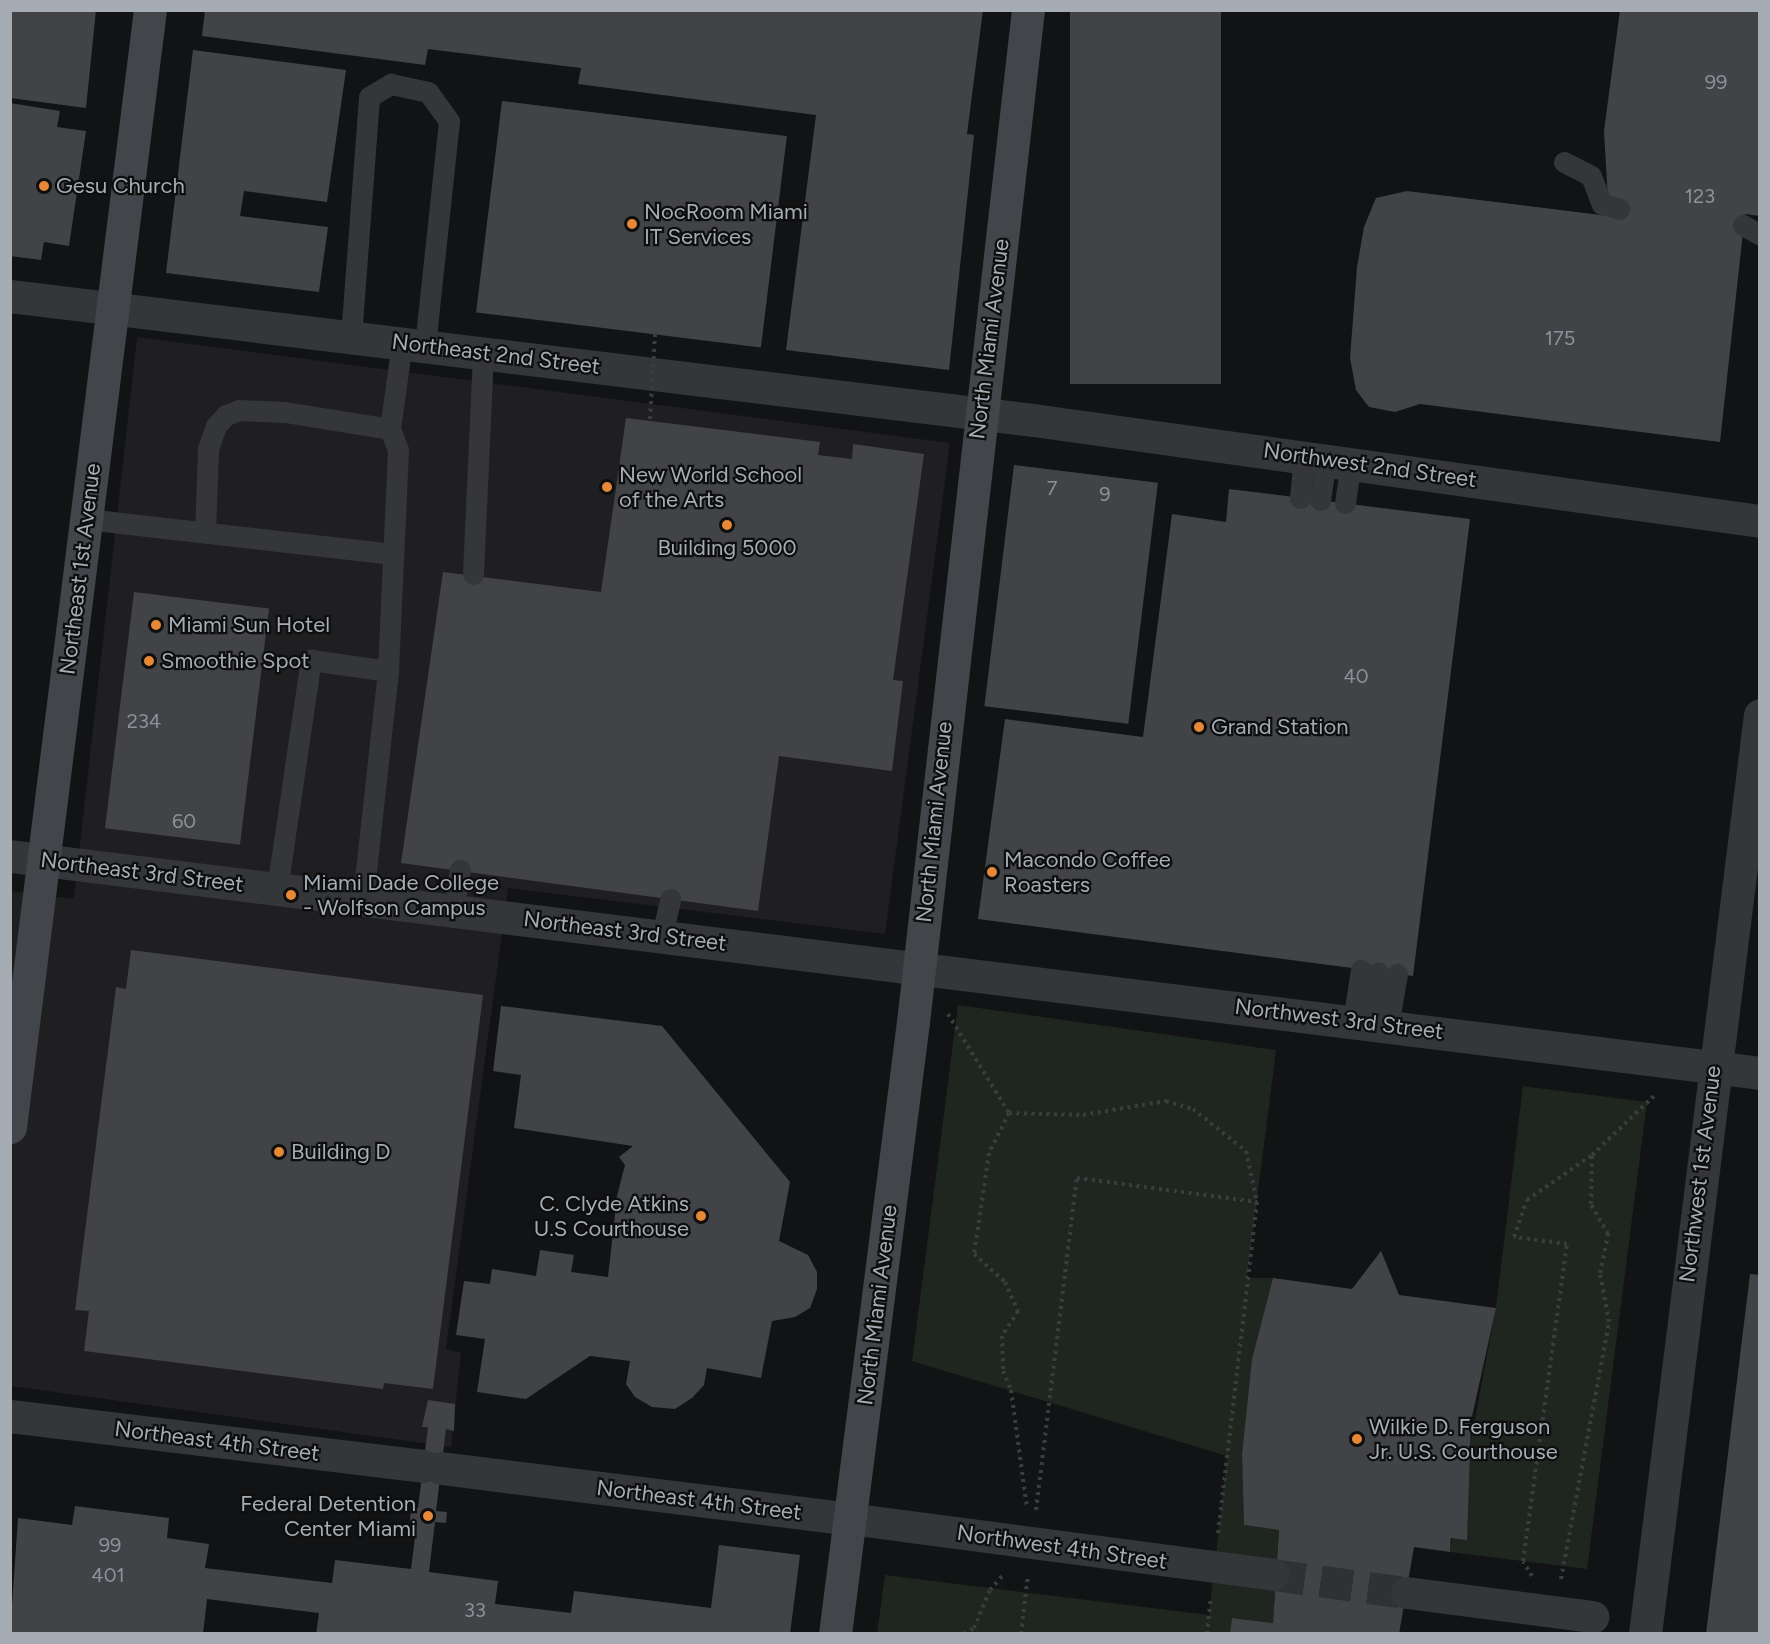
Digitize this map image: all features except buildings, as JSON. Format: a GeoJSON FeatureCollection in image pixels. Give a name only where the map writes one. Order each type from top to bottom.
{"type":"FeatureCollection","features":[{"type":"Feature","properties":{"kind":"main road","name":"Northeast 1st Avenue"},"geometry":{"type":"LineString","coordinates":[[10,1127],[150,10]]}},
{"type":"Feature","properties":{"kind":"main road","name":"North Miami Avenue"},"geometry":{"type":"LineString","coordinates":[[835,1634],[918,966],[1028,10]]}},
{"type":"Feature","properties":{"kind":"street","name":"Northeast 2nd Street"},"geometry":{"type":"LineString","coordinates":[[10,296],[980,414]]}},
{"type":"Feature","properties":{"kind":"street","name":"Northwest 2nd Street"},"geometry":{"type":"LineString","coordinates":[[980,414],[1338,460],[1760,521]]}},
{"type":"Feature","properties":{"kind":"street","name":"Northwest 1st Avenue"},"geometry":{"type":"LineString","coordinates":[[1645,1634],[1713,1067],[1760,716]]}},
{"type":"Feature","properties":{"kind":"street","name":"Northeast 3rd Street"},"geometry":{"type":"LineString","coordinates":[[10,856],[918,966]]}},
{"type":"Feature","properties":{"kind":"street","name":"Northwest 3rd Street"},"geometry":{"type":"LineString","coordinates":[[918,966],[1760,1073]]}},
{"type":"Feature","properties":{"kind":"street","name":"Northeast 4th Street"},"geometry":{"type":"LineString","coordinates":[[10,1416],[850,1519]]}},
{"type":"Feature","properties":{"kind":"street","name":"Northwest 4th Street"},"geometry":{"type":"LineString","coordinates":[[850,1519],[1273,1575]]}},
{"type":"Feature","properties":{"kind":"street"},"geometry":{"type":"LineString","coordinates":[[1407,1593],[1593,1617]]}},
{"type":"Feature","properties":{"kind":"lane"},"geometry":{"type":"LineString","coordinates":[[351,337],[369,97],[391,84],[428,92],[449,121],[413,344],[390,429],[398,450],[391,554],[388,671],[363,899]]}},
{"type":"Feature","properties":{"kind":"lane"},"geometry":{"type":"LineString","coordinates":[[1564,162],[1591,176],[1602,204],[1619,209]]}},
{"type":"Feature","properties":{"kind":"lane"},"geometry":{"type":"LineString","coordinates":[[473,574],[483,352]]}},
{"type":"Feature","properties":{"kind":"lane"},"geometry":{"type":"LineString","coordinates":[[205,532],[208,449],[216,426],[226,415],[239,410],[285,412],[390,429]]}},
{"type":"Feature","properties":{"kind":"lane"},"geometry":{"type":"LineString","coordinates":[[1310,499],[1338,460]]}},
{"type":"Feature","properties":{"kind":"lane"},"geometry":{"type":"LineString","coordinates":[[1338,460],[1345,503]]}},
{"type":"Feature","properties":{"kind":"lane"},"geometry":{"type":"LineString","coordinates":[[86,519],[391,554]]}},
{"type":"Feature","properties":{"kind":"lane"},"geometry":{"type":"LineString","coordinates":[[277,889],[310,660],[388,671]]}},
{"type":"Feature","properties":{"kind":"lane"},"geometry":{"type":"LineString","coordinates":[[453,910],[460,870]]}},
{"type":"Feature","properties":{"kind":"lane"},"geometry":{"type":"LineString","coordinates":[[662,935],[670,899]]}},
{"type":"Feature","properties":{"kind":"lane"},"geometry":{"type":"LineString","coordinates":[[1371,1023],[1379,972],[1371,1023]]}},
{"type":"Feature","properties":{"kind":"path"},"geometry":{"type":"LineString","coordinates":[[650,419],[655,334]]}},
{"type":"Feature","properties":{"kind":"path"},"geometry":{"type":"LineString","coordinates":[[944,1008],[1009,1113]]}},
{"type":"Feature","properties":{"kind":"path"},"geometry":{"type":"LineString","coordinates":[[1553,1612],[1523,1561],[1567,1244],[1514,1237],[1527,1200],[1592,1155],[1654,1096]]}},
{"type":"Feature","properties":{"kind":"path"},"geometry":{"type":"LineString","coordinates":[[1009,1113],[1083,1115],[1166,1101],[1193,1109],[1246,1151],[1257,1202],[1207,1634]]}},
{"type":"Feature","properties":{"kind":"path"},"geometry":{"type":"LineString","coordinates":[[1009,1113],[989,1153],[974,1254],[1005,1282],[1018,1311],[1002,1336],[1004,1371],[1011,1390]]}},
{"type":"Feature","properties":{"kind":"path"},"geometry":{"type":"LineString","coordinates":[[1553,1612],[1609,1322],[1600,1273],[1608,1234],[1591,1204],[1592,1155]]}},
{"type":"Feature","properties":{"kind":"path"},"geometry":{"type":"LineString","coordinates":[[1021,1634],[1077,1178],[1257,1202]]}},
{"type":"Feature","properties":{"kind":"shaded area","name":"Miami Dade College - Wolfson Campus"},"geometry":{"type":"Polygon","coordinates":[[[137,337],[950,443],[885,934],[508,888],[446,1349],[461,1353],[451,1447],[11,1386],[11,891],[74,899],[137,337]]]}},
{"type":"Feature","properties":{"kind":"shaded area"},"geometry":{"type":"Polygon","coordinates":[[[958,1005],[1276,1050],[1247,1278],[1273,1278],[1252,1359],[1242,1454],[1244,1525],[1279,1530],[1273,1623],[1233,1618],[1230,1632],[1213,1634],[877,1634],[885,1575],[1209,1615],[1227,1456],[912,1361],[958,1005]]]}},
{"type":"Feature","properties":{"kind":"shaded area"},"geometry":{"type":"Polygon","coordinates":[[[1523,1086],[1647,1102],[1587,1569],[1450,1552],[1496,1307],[1523,1086]]]}},
{"type":"Feature","properties":{"kind":"tunnel"},"geometry":{"type":"LineString","coordinates":[[1273,1575],[1407,1593]]}},
{"type":"Feature","properties":{"kind":"place","name":"Gesu Church"},"geometry":{"type":"Point","coordinates":[44,186]}},
{"type":"Feature","properties":{"kind":"place","name":"NocRoom Miami IT Services"},"geometry":{"type":"Point","coordinates":[632,224]}},
{"type":"Feature","properties":{"kind":"place","name":"New World School of the Arts"},"geometry":{"type":"Point","coordinates":[607,487]}},
{"type":"Feature","properties":{"kind":"place","name":"Building 5000"},"geometry":{"type":"Point","coordinates":[727,525]}},
{"type":"Feature","properties":{"kind":"place","name":"Miami Sun Hotel"},"geometry":{"type":"Point","coordinates":[156,625]}},
{"type":"Feature","properties":{"kind":"place","name":"Smoothie Spot"},"geometry":{"type":"Point","coordinates":[149,661]}},
{"type":"Feature","properties":{"kind":"place","name":"Grand Station"},"geometry":{"type":"Point","coordinates":[1199,727]}},
{"type":"Feature","properties":{"kind":"place","name":"Macondo Coffee Roasters"},"geometry":{"type":"Point","coordinates":[992,872]}},
{"type":"Feature","properties":{"kind":"place","name":"Miami Dade College - Wolfson Campus"},"geometry":{"type":"Point","coordinates":[291,895]}},
{"type":"Feature","properties":{"kind":"place","name":"Building D"},"geometry":{"type":"Point","coordinates":[279,1152]}},
{"type":"Feature","properties":{"kind":"place","name":"C. Clyde Atkins U.S Courthouse"},"geometry":{"type":"Point","coordinates":[701,1216]}},
{"type":"Feature","properties":{"kind":"place","name":"Wilkie D. Ferguson Jr. U.S. Courthouse"},"geometry":{"type":"Point","coordinates":[1357,1439]}},
{"type":"Feature","properties":{"kind":"place","name":"Federal Detention Center Miami"},"geometry":{"type":"Point","coordinates":[428,1516]}}]}
